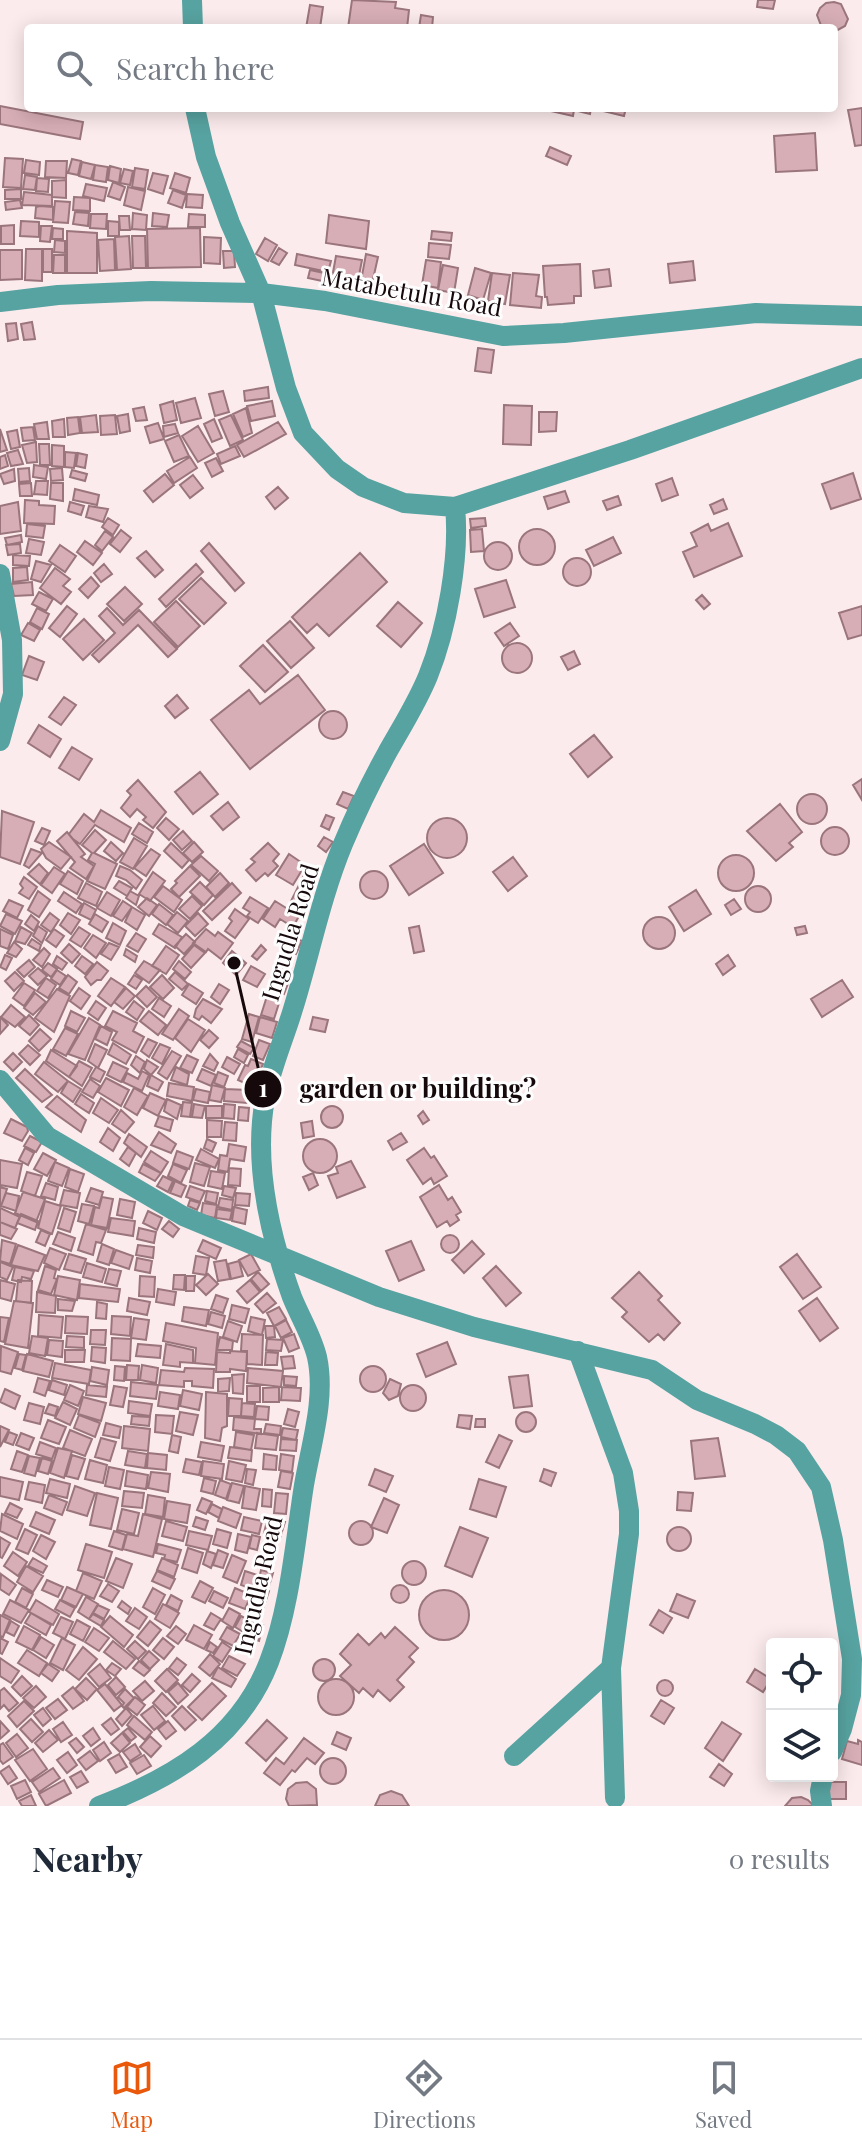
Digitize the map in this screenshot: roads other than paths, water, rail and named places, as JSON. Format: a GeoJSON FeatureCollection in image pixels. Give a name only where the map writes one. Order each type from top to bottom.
{"type":"FeatureCollection","features":[{"type":"Feature","properties":{"kind":"street"},"geometry":{"type":"LineString","coordinates":[[192,0],[193,24]]}},
{"type":"Feature","properties":{"kind":"street"},"geometry":{"type":"LineString","coordinates":[[196,112],[206,157],[261,293],[286,388],[303,433],[337,469],[363,487],[404,503],[455,507],[630,450],[862,368]]}},
{"type":"Feature","properties":{"kind":"street","name":"Matabetulu Road"},"geometry":{"type":"LineString","coordinates":[[0,302],[58,295],[151,291],[261,293],[325,301],[503,336],[564,333],[756,313],[862,316]]}},
{"type":"Feature","properties":{"kind":"street","name":"Ingudla Road"},"geometry":{"type":"LineString","coordinates":[[99,1806],[154,1783],[187,1765],[207,1749],[247,1706],[269,1663],[292,1566],[321,1382],[313,1344],[278,1257],[263,1168],[264,1103],[317,918],[342,846],[428,676],[452,585],[458,534],[455,507]]}},
{"type":"Feature","properties":{"kind":"street"},"geometry":{"type":"LineString","coordinates":[[0,574],[12,640],[13,694],[0,741]]}},
{"type":"Feature","properties":{"kind":"street"},"geometry":{"type":"LineString","coordinates":[[0,1080],[47,1136],[183,1216],[379,1297],[474,1327],[652,1370],[697,1400],[776,1435],[797,1451],[821,1487],[833,1540],[852,1659],[851,1695],[838,1738]]}},
{"type":"Feature","properties":{"kind":"street"},"geometry":{"type":"LineString","coordinates":[[578,1351],[627,1492],[629,1534],[611,1668],[615,1798]]}},
{"type":"Feature","properties":{"kind":"street"},"geometry":{"type":"LineString","coordinates":[[514,1756],[611,1668]]}},
{"type":"Feature","properties":{"kind":"street"},"geometry":{"type":"LineString","coordinates":[[822,1782],[822,1806]]}},
{"type":"Feature","properties":{"kind":"place","name":"garden or building?"},"geometry":{"type":"Point","coordinates":[234,963]}}]}
